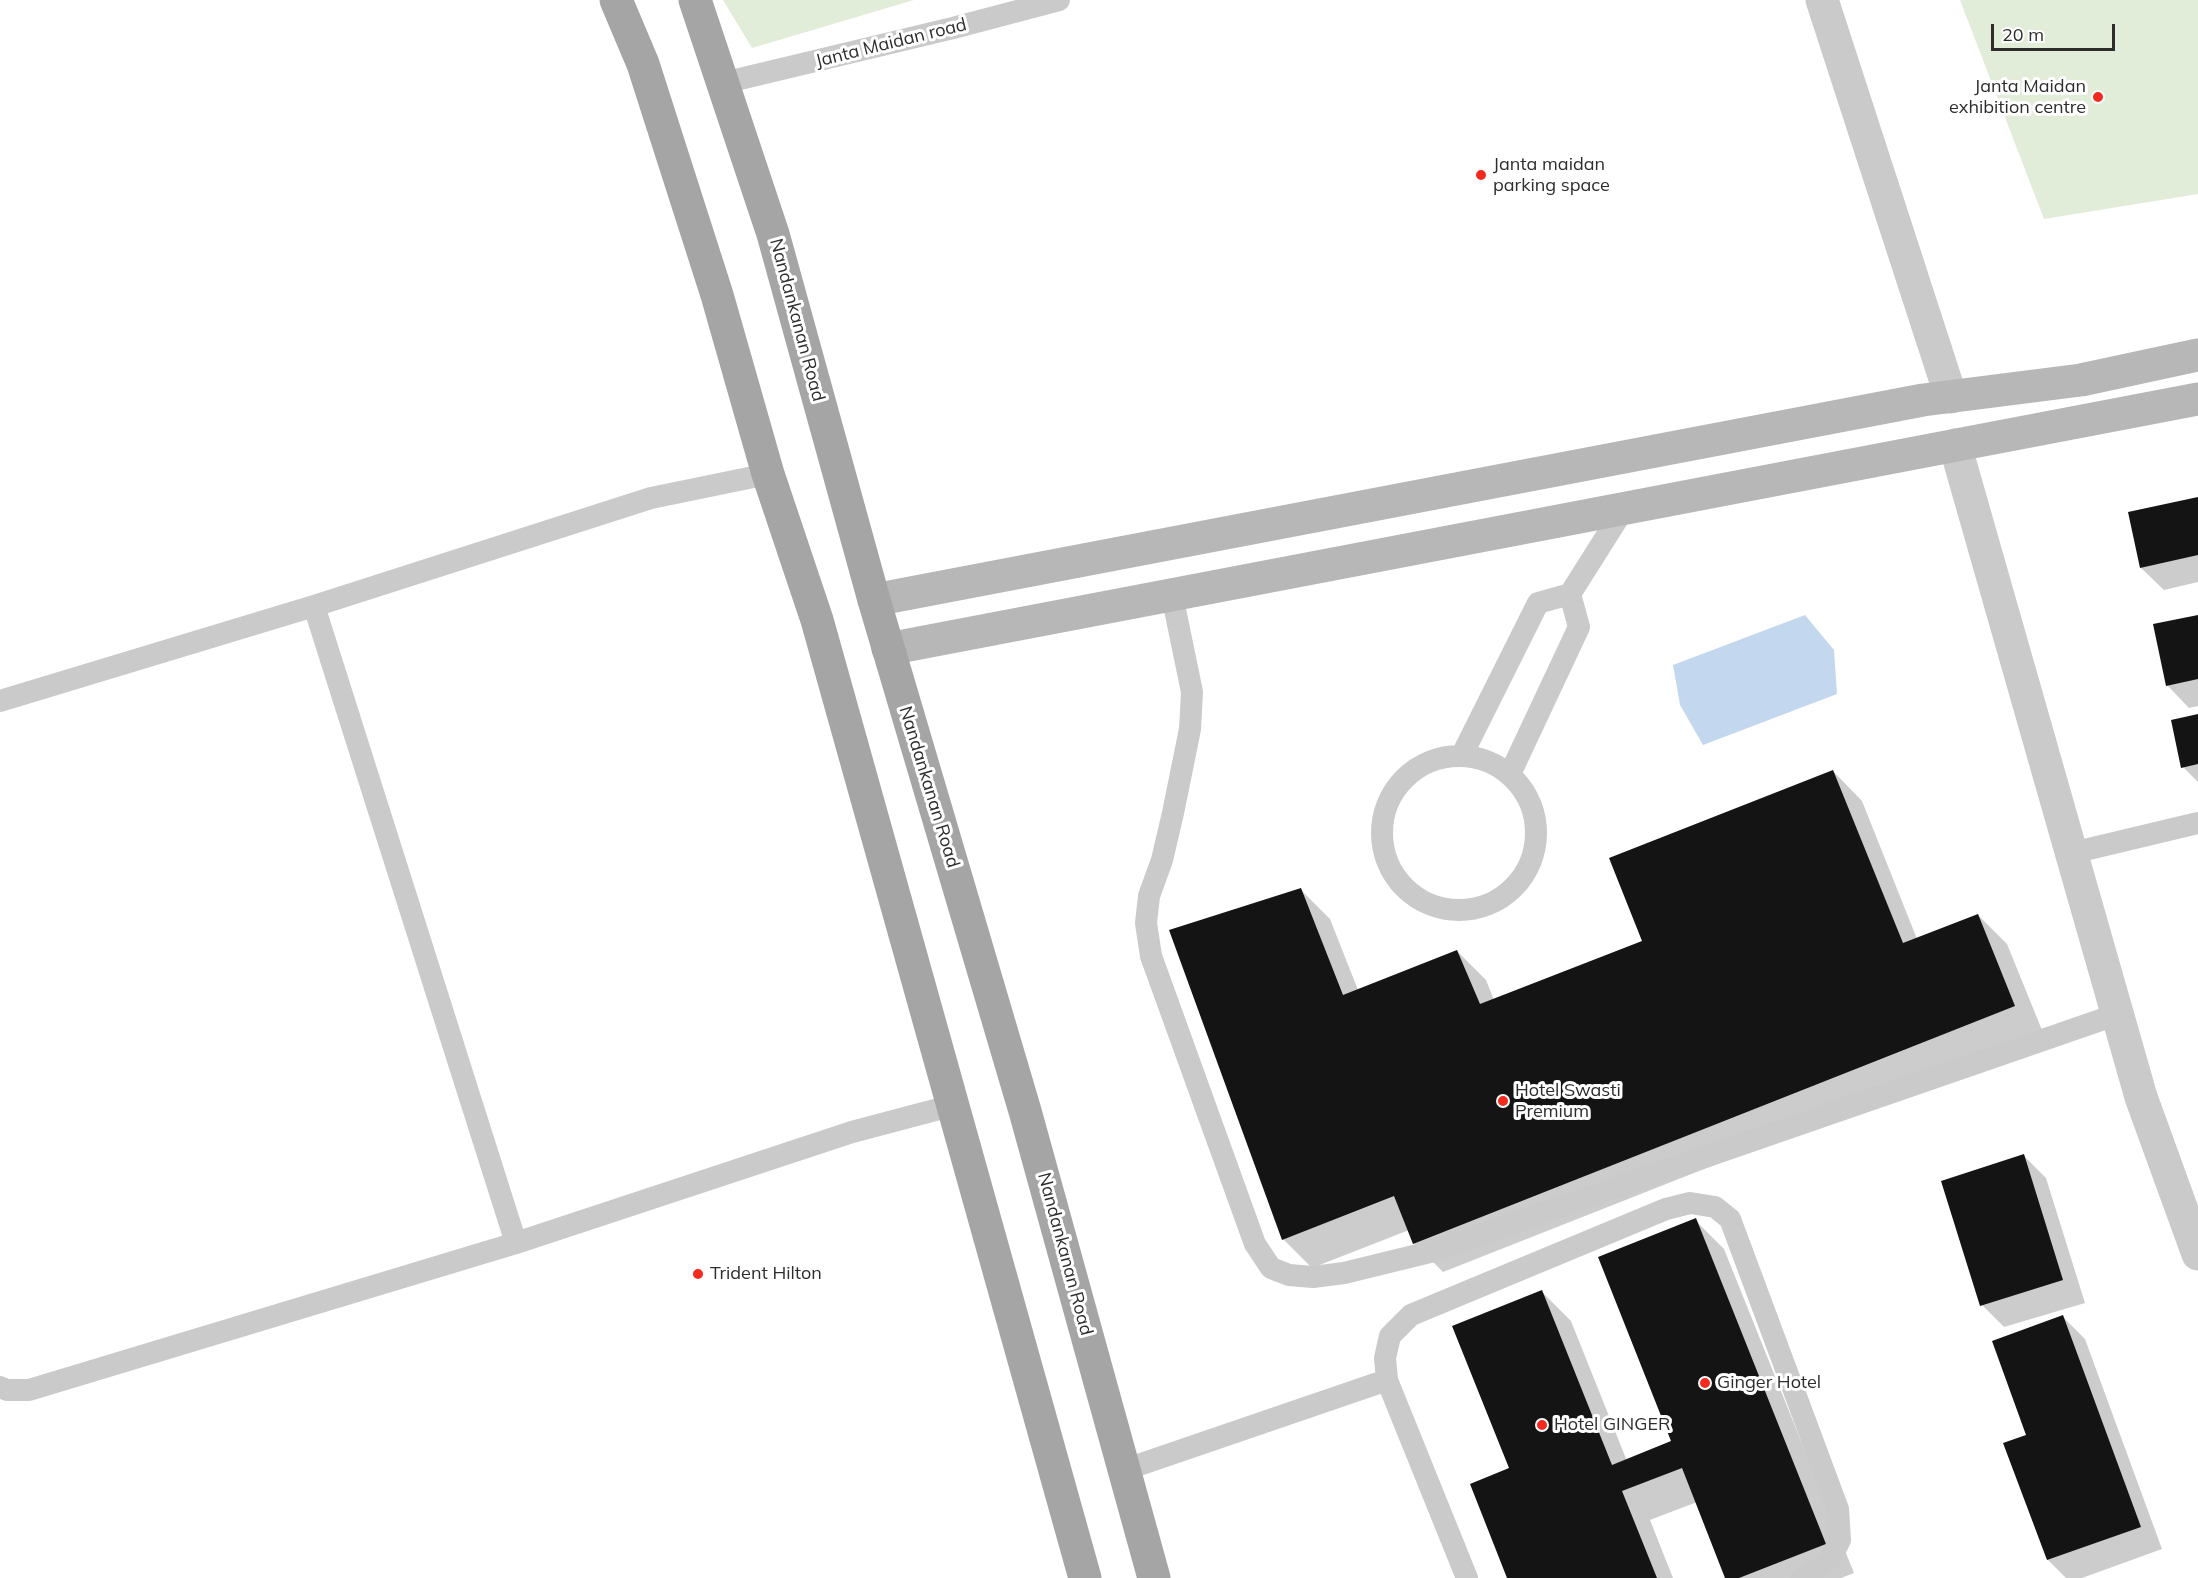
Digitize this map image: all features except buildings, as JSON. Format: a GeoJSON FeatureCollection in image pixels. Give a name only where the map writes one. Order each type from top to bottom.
{"type":"FeatureCollection","features":[{"type":"Feature","properties":{"kind":"main road"},"geometry":{"type":"LineString","coordinates":[[615,0],[643,64],[717,295],[768,474],[817,620],[1085,1578]]}},
{"type":"Feature","properties":{"kind":"main road","name":"Nandankanan Road"},"geometry":{"type":"LineString","coordinates":[[695,0],[773,234],[888,649],[1025,1112],[1154,1578]]}},
{"type":"Feature","properties":{"kind":"street"},"geometry":{"type":"LineString","coordinates":[[1822,0],[1951,397]]}},
{"type":"Feature","properties":{"kind":"street"},"geometry":{"type":"LineString","coordinates":[[874,600],[1923,400],[2081,380],[2198,355]]}},
{"type":"Feature","properties":{"kind":"street"},"geometry":{"type":"LineString","coordinates":[[888,649],[2198,399]]}},
{"type":"Feature","properties":{"kind":"street"},"geometry":{"type":"LineString","coordinates":[[1955,445],[2141,1097],[2198,1254]]}},
{"type":"Feature","properties":{"kind":"lane","name":"Janta Maidan road"},"geometry":{"type":"LineString","coordinates":[[723,83],[1059,0]]}},
{"type":"Feature","properties":{"kind":"lane"},"geometry":{"type":"LineString","coordinates":[[0,701],[314,606],[651,498],[768,474]]}},
{"type":"Feature","properties":{"kind":"lane"},"geometry":{"type":"LineString","coordinates":[[1462,755],[1538,603],[1570,594],[1625,507]]}},
{"type":"Feature","properties":{"kind":"lane"},"geometry":{"type":"LineString","coordinates":[[1510,774],[1579,627],[1570,594]]}},
{"type":"Feature","properties":{"kind":"lane"},"geometry":{"type":"LineString","coordinates":[[1172,595],[1192,692],[1190,729],[1162,860],[1149,896],[1146,923],[1151,957],[1255,1244],[1271,1268],[1289,1275],[1312,1277],[1344,1273],[1430,1252],[2118,1014]]}},
{"type":"Feature","properties":{"kind":"lane"},"geometry":{"type":"LineString","coordinates":[[314,606],[516,1243]]}},
{"type":"Feature","properties":{"kind":"lane"},"geometry":{"type":"LineString","coordinates":[[1462,755],[1488,761],[1510,774],[1527,795],[1536,819],[1536,845],[1528,869],[1512,890],[1489,905],[1464,910],[1438,908],[1414,897],[1396,880],[1384,858],[1380,833],[1384,808],[1396,786],[1414,768],[1437,758],[1462,755]]}},
{"type":"Feature","properties":{"kind":"lane"},"geometry":{"type":"LineString","coordinates":[[2072,853],[2198,823]]}},
{"type":"Feature","properties":{"kind":"lane"},"geometry":{"type":"LineString","coordinates":[[0,1386],[7,1390],[29,1390],[516,1243],[852,1132],[954,1105]]}},
{"type":"Feature","properties":{"kind":"lane"},"geometry":{"type":"LineString","coordinates":[[1467,1578],[1387,1380],[1385,1358],[1390,1336],[1411,1315],[1666,1209],[1690,1203],[1714,1207],[1730,1219],[1838,1509],[1840,1540],[1831,1558],[1809,1576],[1802,1578]]}},
{"type":"Feature","properties":{"kind":"lane"},"geometry":{"type":"LineString","coordinates":[[1124,1470],[1387,1380]]}},
{"type":"Feature","properties":{"kind":"green space"},"geometry":{"type":"Polygon","coordinates":[[[723,0],[914,0],[752,48],[723,0]]]}},
{"type":"Feature","properties":{"kind":"green space","name":"Janta Maidan exhibition centre"},"geometry":{"type":"Polygon","coordinates":[[[1960,0],[2198,0],[2198,194],[2044,219],[1960,0]]]}},
{"type":"Feature","properties":{"kind":"water"},"geometry":{"type":"Polygon","coordinates":[[[1805,615],[1834,650],[1837,694],[1703,745],[1680,705],[1673,665],[1805,615]]]}},
{"type":"Feature","properties":{"kind":"place","name":"Janta Maidan exhibition centre"},"geometry":{"type":"Point","coordinates":[2098,97]}},
{"type":"Feature","properties":{"kind":"place","name":"Janta maidan parking space"},"geometry":{"type":"Point","coordinates":[1481,175]}},
{"type":"Feature","properties":{"kind":"place","name":"Hotel Swasti Premium"},"geometry":{"type":"Point","coordinates":[1503,1101]}},
{"type":"Feature","properties":{"kind":"place","name":"Trident Hilton"},"geometry":{"type":"Point","coordinates":[698,1274]}},
{"type":"Feature","properties":{"kind":"place","name":"Ginger Hotel"},"geometry":{"type":"Point","coordinates":[1705,1383]}},
{"type":"Feature","properties":{"kind":"place","name":"Hotel GINGER"},"geometry":{"type":"Point","coordinates":[1542,1425]}}]}
